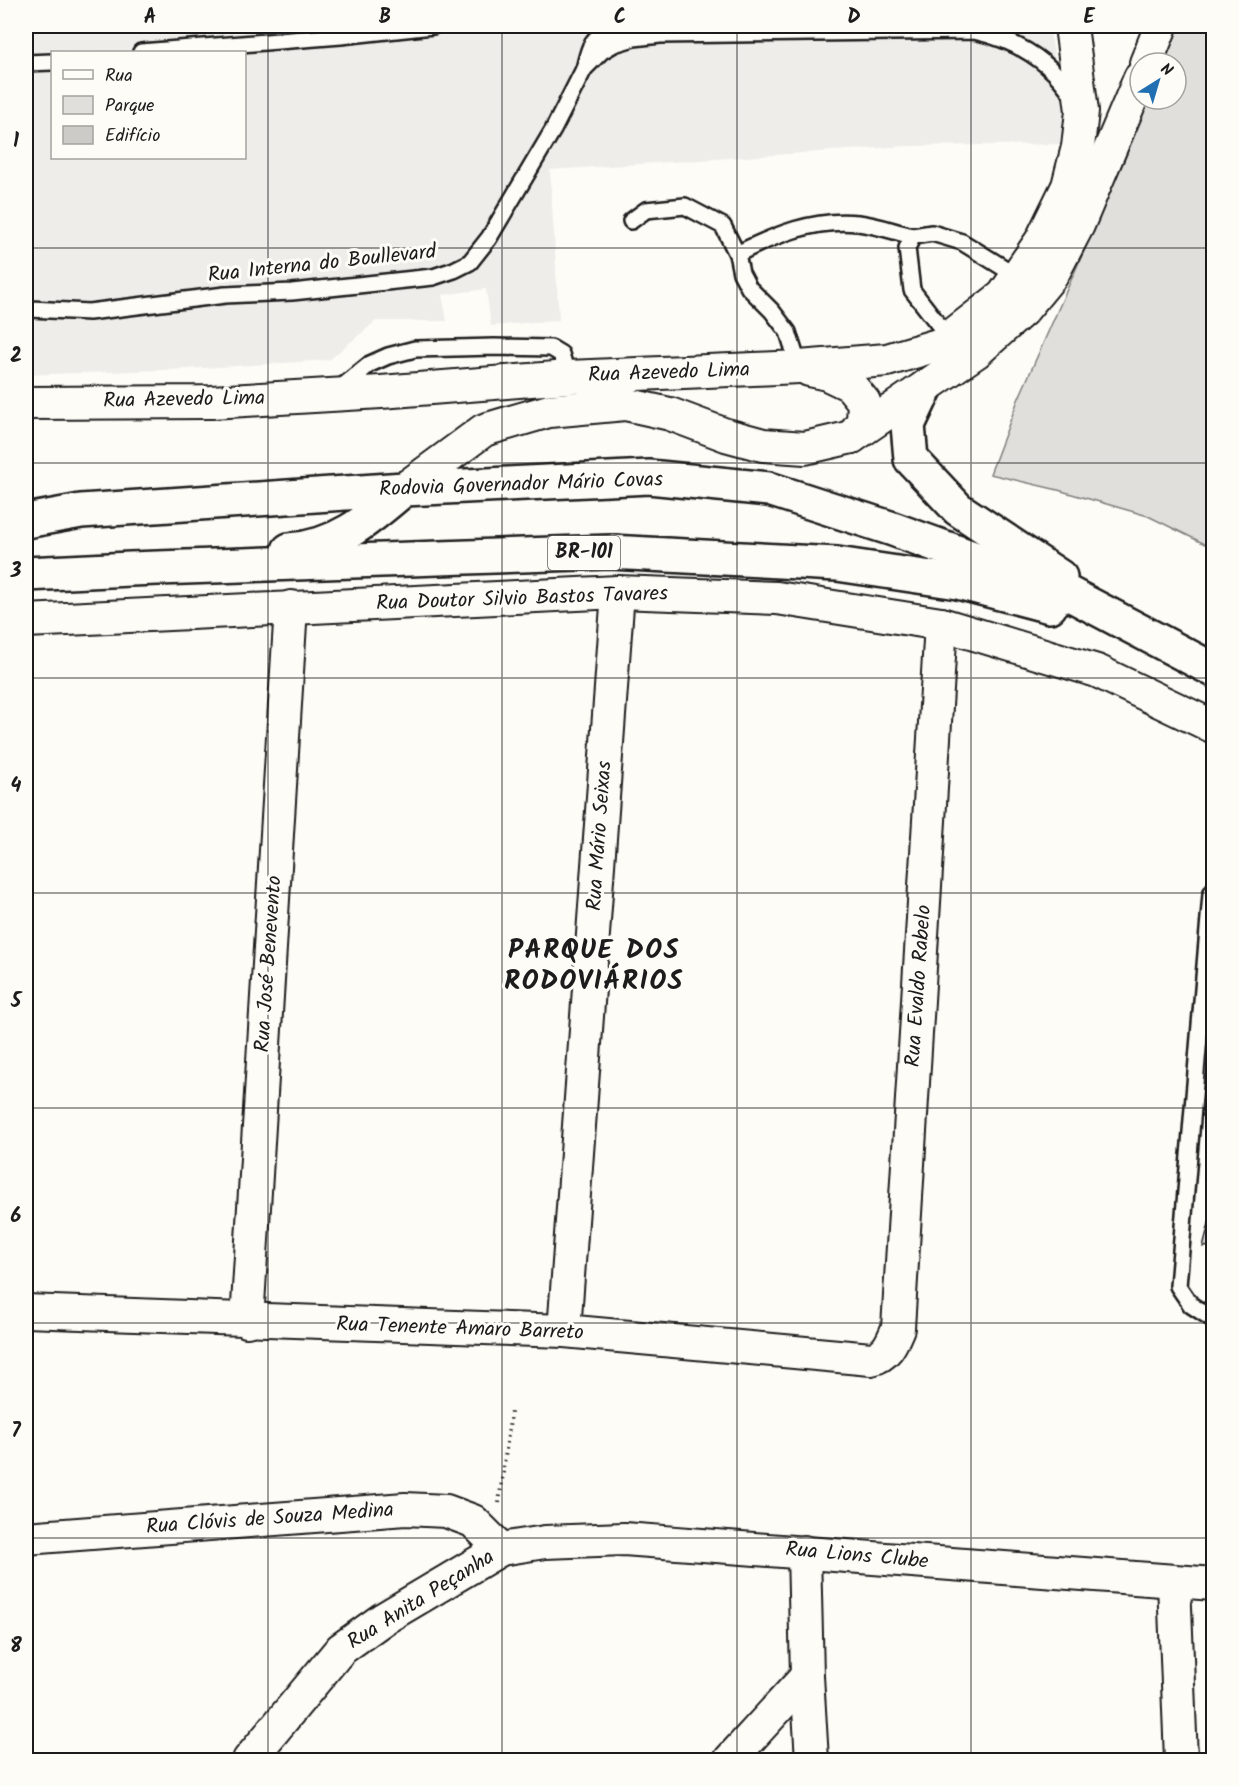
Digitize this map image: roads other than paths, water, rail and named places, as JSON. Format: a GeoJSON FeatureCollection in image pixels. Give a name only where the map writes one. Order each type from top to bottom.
{"type":"FeatureCollection","features":[{"type":"Feature","properties":{"kind":"highway"},"geometry":{"type":"LineString","coordinates":[[926,387],[908,425],[911,459],[958,509],[1136,629]]}},
{"type":"Feature","properties":{"kind":"highway","name":"Rodovia Governador Mário Covas"},"geometry":{"type":"LineString","coordinates":[[26,521],[81,512],[404,489],[649,477],[768,489],[890,528],[1064,591],[1214,670]]}},
{"type":"Feature","properties":{"kind":"highway"},"geometry":{"type":"LineString","coordinates":[[130,569],[180,556],[294,550],[327,542],[362,525],[404,489]]}},
{"type":"Feature","properties":{"kind":"highway","name":"Rodovia Governador Mário Covas"},"geometry":{"type":"LineString","coordinates":[[26,574],[610,552],[825,563],[958,582],[1136,629]]}},
{"type":"Feature","properties":{"kind":"street","name":"Rua Azevedo Lima"},"geometry":{"type":"LineString","coordinates":[[26,403],[211,402],[568,377],[799,367],[887,360],[941,344],[1003,296],[1041,241],[1068,186],[1078,147],[1082,111],[1071,26]]}},
{"type":"Feature","properties":{"kind":"street"},"geometry":{"type":"LineString","coordinates":[[1151,51],[1161,26]]}},
{"type":"Feature","properties":{"kind":"street","name":"Rua Azevedo Lima"},"geometry":{"type":"LineString","coordinates":[[404,489],[484,430],[549,411],[625,404],[670,414],[726,435],[774,446],[805,448],[852,437],[976,352],[1023,310],[1052,275],[1078,225],[1128,106]]}},
{"type":"Feature","properties":{"kind":"street"},"geometry":{"type":"LineString","coordinates":[[799,367],[827,374],[850,385],[864,402],[863,421],[852,437]]}},
{"type":"Feature","properties":{"kind":"street","name":"Rua Doutor Silvio Bastos Tavares"},"geometry":{"type":"LineString","coordinates":[[26,621],[618,592],[777,598],[941,624],[1097,671],[1214,727]]}},
{"type":"Feature","properties":{"kind":"street","name":"Rua Mário Seixas"},"geometry":{"type":"LineString","coordinates":[[564,1331],[618,592]]}},
{"type":"Feature","properties":{"kind":"street","name":"Rua José Benevento"},"geometry":{"type":"LineString","coordinates":[[247,1321],[291,607]]}},
{"type":"Feature","properties":{"kind":"street","name":"Rua Evaldo Rabelo"},"geometry":{"type":"LineString","coordinates":[[889,1347],[898,1328],[941,624]]}},
{"type":"Feature","properties":{"kind":"street","name":"Rua Tenente Amaro Barreto"},"geometry":{"type":"LineString","coordinates":[[26,1311],[564,1331],[871,1359],[878,1357],[889,1347]]}},
{"type":"Feature","properties":{"kind":"street","name":"Rua Clóvis de Souza Medina"},"geometry":{"type":"LineString","coordinates":[[26,1538],[405,1509],[446,1511],[473,1521],[501,1549]]}},
{"type":"Feature","properties":{"kind":"street","name":"Rua Lions Clube"},"geometry":{"type":"LineString","coordinates":[[501,1549],[545,1542],[624,1539],[1214,1584]]}},
{"type":"Feature","properties":{"kind":"street","name":"Rua Anita Peçanha"},"geometry":{"type":"LineString","coordinates":[[249,1761],[341,1649],[383,1620],[501,1549]]}},
{"type":"Feature","properties":{"kind":"street"},"geometry":{"type":"LineString","coordinates":[[804,1552],[812,1761]]}},
{"type":"Feature","properties":{"kind":"street"},"geometry":{"type":"LineString","coordinates":[[1174,1582],[1181,1761]]}},
{"type":"Feature","properties":{"kind":"street"},"geometry":{"type":"LineString","coordinates":[[730,1761],[807,1676]]}},
{"type":"Feature","properties":{"kind":"lane"},"geometry":{"type":"LineString","coordinates":[[154,51],[433,26]]}},
{"type":"Feature","properties":{"kind":"lane"},"geometry":{"type":"LineString","coordinates":[[584,69],[590,43],[603,33],[627,26]]}},
{"type":"Feature","properties":{"kind":"lane","name":"Rua Interna do Boullevard"},"geometry":{"type":"LineString","coordinates":[[26,308],[89,312],[214,296],[292,292],[434,278],[454,270],[470,262],[489,238],[553,130],[584,69],[602,51],[614,44],[634,38],[660,35],[974,31],[994,36],[1042,60],[1062,80],[1082,111]]}},
{"type":"Feature","properties":{"kind":"lane"},"geometry":{"type":"LineString","coordinates":[[26,63],[51,62]]}},
{"type":"Feature","properties":{"kind":"lane"},"geometry":{"type":"LineString","coordinates":[[632,221],[646,210],[685,206],[723,226],[737,254],[741,273],[749,288],[772,311],[788,332],[799,367]]}},
{"type":"Feature","properties":{"kind":"lane"},"geometry":{"type":"LineString","coordinates":[[737,254],[770,238],[808,225],[858,223],[913,236],[932,233],[962,242],[1017,276]]}},
{"type":"Feature","properties":{"kind":"lane"},"geometry":{"type":"LineString","coordinates":[[913,236],[908,248],[912,290],[949,338]]}},
{"type":"Feature","properties":{"kind":"lane"},"geometry":{"type":"LineString","coordinates":[[1214,889],[1211,894],[1210,968],[1178,1286],[1191,1305],[1214,1320]]}},
{"type":"Feature","properties":{"kind":"district","name":"PARQUE DOS RODOVIÁRIOS"},"geometry":{"type":"Point","coordinates":[594,966]}}]}
